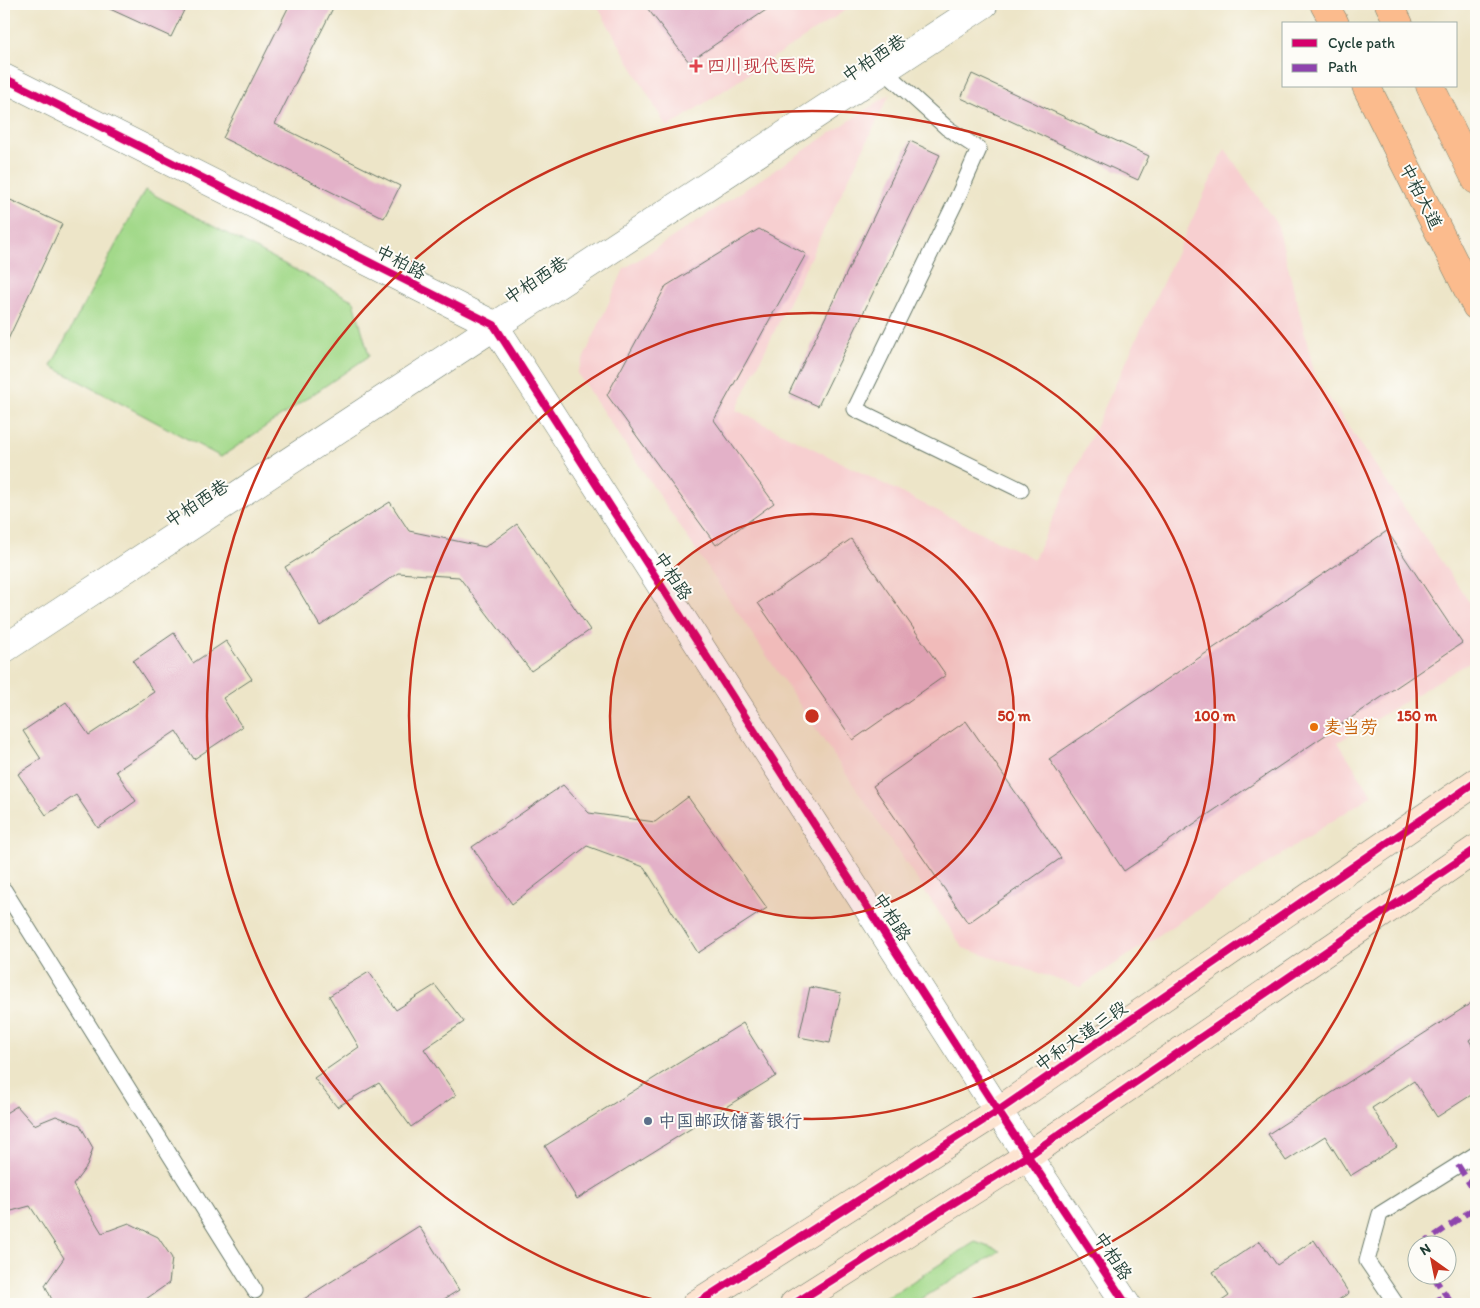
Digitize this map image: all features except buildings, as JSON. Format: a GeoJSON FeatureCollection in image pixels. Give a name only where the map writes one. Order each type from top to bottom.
{"type":"FeatureCollection","features":[{"type":"Feature","properties":{"kind":"main road"},"geometry":{"type":"LineString","coordinates":[[1324,4],[1333,22]]}},
{"type":"Feature","properties":{"kind":"main road"},"geometry":{"type":"LineString","coordinates":[[1389,4],[1398,22]]}},
{"type":"Feature","properties":{"kind":"main road","name":"中柏大道"},"geometry":{"type":"LineString","coordinates":[[1367,88],[1476,306]]}},
{"type":"Feature","properties":{"kind":"main road"},"geometry":{"type":"LineString","coordinates":[[1431,88],[1476,180]]}},
{"type":"Feature","properties":{"kind":"main road","name":"中和大道三段"},"geometry":{"type":"LineString","coordinates":[[696,1304],[998,1111],[1476,782]]}},
{"type":"Feature","properties":{"kind":"main road"},"geometry":{"type":"LineString","coordinates":[[794,1304],[1029,1155],[1476,849]]}},
{"type":"Feature","properties":{"kind":"street","name":"中柏西巷"},"geometry":{"type":"LineString","coordinates":[[4,649],[984,4]]}},
{"type":"Feature","properties":{"kind":"street","name":"中柏路"},"geometry":{"type":"LineString","coordinates":[[4,78],[494,325],[998,1111],[1029,1155],[1126,1304]]}},
{"type":"Feature","properties":{"kind":"lane"},"geometry":{"type":"LineString","coordinates":[[883,70],[947,128],[978,149],[956,201],[856,409],[1020,490]]}},
{"type":"Feature","properties":{"kind":"lane"},"geometry":{"type":"LineString","coordinates":[[4,890],[255,1290]]}},
{"type":"Feature","properties":{"kind":"lane"},"geometry":{"type":"LineString","coordinates":[[1396,1304],[1367,1261],[1380,1214],[1476,1154]]}},
{"type":"Feature","properties":{"kind":"shaded area","name":"四川现代医院"},"geometry":{"type":"Polygon","coordinates":[[[596,4],[855,4],[667,128],[596,4]]]}},
{"type":"Feature","properties":{"kind":"shaded area"},"geometry":{"type":"Polygon","coordinates":[[[890,94],[736,410],[1034,559],[1225,149],[1278,226],[1316,379],[1476,612],[1476,658],[1338,742],[1372,795],[1080,987],[963,948],[577,373],[624,269],[890,94]]]}},
{"type":"Feature","properties":{"kind":"green space"},"geometry":{"type":"Polygon","coordinates":[[[145,190],[354,301],[369,356],[221,457],[51,366],[145,190]]]}},
{"type":"Feature","properties":{"kind":"green space"},"geometry":{"type":"Polygon","coordinates":[[[975,1242],[1000,1251],[913,1304],[877,1304],[975,1242]]]}},
{"type":"Feature","properties":{"kind":"marked path"},"geometry":{"type":"LineString","coordinates":[[1458,1165],[1476,1194]]}},
{"type":"Feature","properties":{"kind":"marked path"},"geometry":{"type":"LineString","coordinates":[[1434,1236],[1476,1207]]}},
{"type":"Feature","properties":{"kind":"marked path"},"geometry":{"type":"LineString","coordinates":[[1440,1286],[1452,1304]]}},
{"type":"Feature","properties":{"kind":"marked path"},"geometry":{"type":"LineString","coordinates":[[1431,1304],[1446,1295]]}},
{"type":"Feature","properties":{"kind":"cycle path"},"geometry":{"type":"LineString","coordinates":[[4,78],[494,325],[998,1111],[1126,1304]]}},
{"type":"Feature","properties":{"kind":"cycle path"},"geometry":{"type":"LineString","coordinates":[[696,1304],[998,1111],[1476,782]]}},
{"type":"Feature","properties":{"kind":"cycle path"},"geometry":{"type":"LineString","coordinates":[[794,1304],[1029,1155],[1476,849]]}},
{"type":"Feature","properties":{"kind":"place","name":"四川现代医院"},"geometry":{"type":"Point","coordinates":[696,66]}},
{"type":"Feature","properties":{"kind":"place","name":"麦当劳"},"geometry":{"type":"Point","coordinates":[1314,727]}},
{"type":"Feature","properties":{"kind":"place","name":"中国邮政储蓄银行"},"geometry":{"type":"Point","coordinates":[648,1121]}}]}
